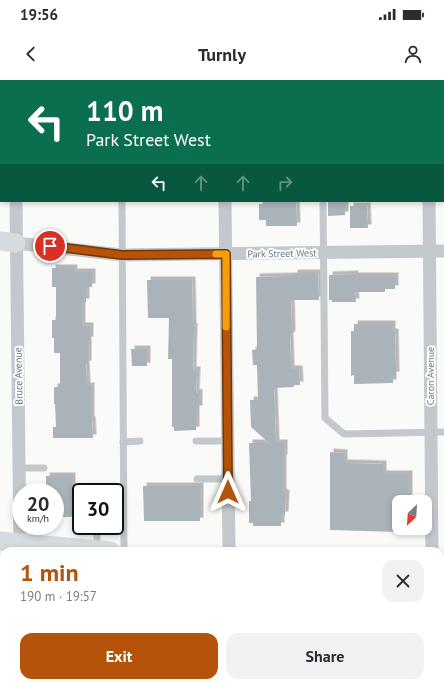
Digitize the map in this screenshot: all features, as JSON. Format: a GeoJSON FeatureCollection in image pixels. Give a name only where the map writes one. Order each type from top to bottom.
{"type":"FeatureCollection","features":[{"type":"Feature","properties":{"kind":"main road"},"geometry":{"type":"LineString","coordinates":[[0,541],[20,547]]}},
{"type":"Feature","properties":{"kind":"street","name":"Bruce Avenue"},"geometry":{"type":"LineString","coordinates":[[16,202],[8,242],[19,468],[20,547]]}},
{"type":"Feature","properties":{"kind":"street"},"geometry":{"type":"LineString","coordinates":[[225,202],[229,547]]}},
{"type":"Feature","properties":{"kind":"street","name":"Caron Avenue"},"geometry":{"type":"LineString","coordinates":[[428,202],[432,547]]}},
{"type":"Feature","properties":{"kind":"street","name":"Park Street West"},"geometry":{"type":"LineString","coordinates":[[8,242],[122,255],[444,251]]}},
{"type":"Feature","properties":{"kind":"lane"},"geometry":{"type":"LineString","coordinates":[[122,202],[124,547]]}},
{"type":"Feature","properties":{"kind":"lane"},"geometry":{"type":"LineString","coordinates":[[323,202],[325,418],[344,434],[431,431],[444,432]]}},
{"type":"Feature","properties":{"kind":"lane"},"geometry":{"type":"LineString","coordinates":[[123,442],[140,441]]}},
{"type":"Feature","properties":{"kind":"lane"},"geometry":{"type":"LineString","coordinates":[[196,441],[228,441]]}},
{"type":"Feature","properties":{"kind":"lane"},"geometry":{"type":"LineString","coordinates":[[19,468],[44,468]]}},
{"type":"Feature","properties":{"kind":"lane"},"geometry":{"type":"LineString","coordinates":[[197,479],[228,479]]}},
{"type":"Feature","properties":{"kind":"lane"},"geometry":{"type":"LineString","coordinates":[[100,535],[103,547]]}},
{"type":"Feature","properties":{"kind":"building"},"geometry":{"type":"Polygon","coordinates":[[[265,202],[296,202],[297,226],[266,226],[266,220],[259,220],[259,204],[265,204],[265,202]]]}},
{"type":"Feature","properties":{"kind":"building"},"geometry":{"type":"Polygon","coordinates":[[[328,202],[345,202],[345,215],[328,216],[328,202]]]}},
{"type":"Feature","properties":{"kind":"building"},"geometry":{"type":"Polygon","coordinates":[[[350,206],[367,206],[368,228],[350,228],[350,206]]]}},
{"type":"Feature","properties":{"kind":"building"},"geometry":{"type":"Polygon","coordinates":[[[52,268],[74,268],[74,272],[92,272],[92,287],[86,287],[86,302],[82,302],[82,326],[90,326],[90,340],[88,340],[88,364],[86,364],[87,386],[91,386],[91,420],[93,438],[53,438],[53,427],[56,427],[54,387],[60,387],[60,353],[54,353],[54,338],[52,338],[52,320],[56,320],[56,287],[52,287],[52,268]]]}},
{"type":"Feature","properties":{"kind":"building"},"geometry":{"type":"Polygon","coordinates":[[[294,273],[318,273],[319,300],[291,300],[291,369],[299,369],[300,385],[294,385],[294,387],[274,388],[276,443],[284,443],[283,492],[286,494],[285,515],[281,515],[281,526],[253,526],[253,523],[249,523],[249,501],[251,501],[249,443],[269,443],[251,427],[250,400],[258,400],[257,365],[253,365],[252,350],[257,349],[256,277],[294,276],[294,273]]]}},
{"type":"Feature","properties":{"kind":"building"},"geometry":{"type":"Polygon","coordinates":[[[355,274],[355,276],[395,276],[395,289],[385,289],[385,292],[355,292],[356,302],[332,302],[332,300],[329,300],[329,275],[355,274]]]}},
{"type":"Feature","properties":{"kind":"building"},"geometry":{"type":"Polygon","coordinates":[[[147,280],[192,280],[194,327],[193,370],[197,370],[196,393],[199,392],[199,409],[196,409],[196,430],[174,431],[174,427],[172,427],[172,359],[168,359],[169,318],[148,318],[147,280]]]}},
{"type":"Feature","properties":{"kind":"building"},"geometry":{"type":"Polygon","coordinates":[[[354,324],[392,324],[392,332],[395,332],[396,375],[393,375],[393,383],[354,384],[354,375],[351,376],[351,331],[354,331],[354,324]]]}},
{"type":"Feature","properties":{"kind":"building"},"geometry":{"type":"Polygon","coordinates":[[[131,349],[147,349],[147,366],[132,366],[131,349]]]}},
{"type":"Feature","properties":{"kind":"building"},"geometry":{"type":"Polygon","coordinates":[[[330,452],[344,453],[344,463],[383,464],[383,474],[409,474],[409,495],[392,495],[392,532],[330,530],[330,452]]]}},
{"type":"Feature","properties":{"kind":"building"},"geometry":{"type":"Polygon","coordinates":[[[46,476],[72,476],[71,517],[64,517],[64,483],[46,483],[46,476]]]}},
{"type":"Feature","properties":{"kind":"building"},"geometry":{"type":"Polygon","coordinates":[[[143,486],[200,486],[200,521],[144,521],[143,486]]]}},
{"type":"Feature","properties":{"kind":"slow traffic"},"geometry":{"type":"LineString","coordinates":[[216,254],[226,254],[226,327]]}},
{"type":"Feature","properties":{"kind":"route"},"geometry":{"type":"LineString","coordinates":[[50,246],[122,255],[226,254],[228,492]]}}]}
